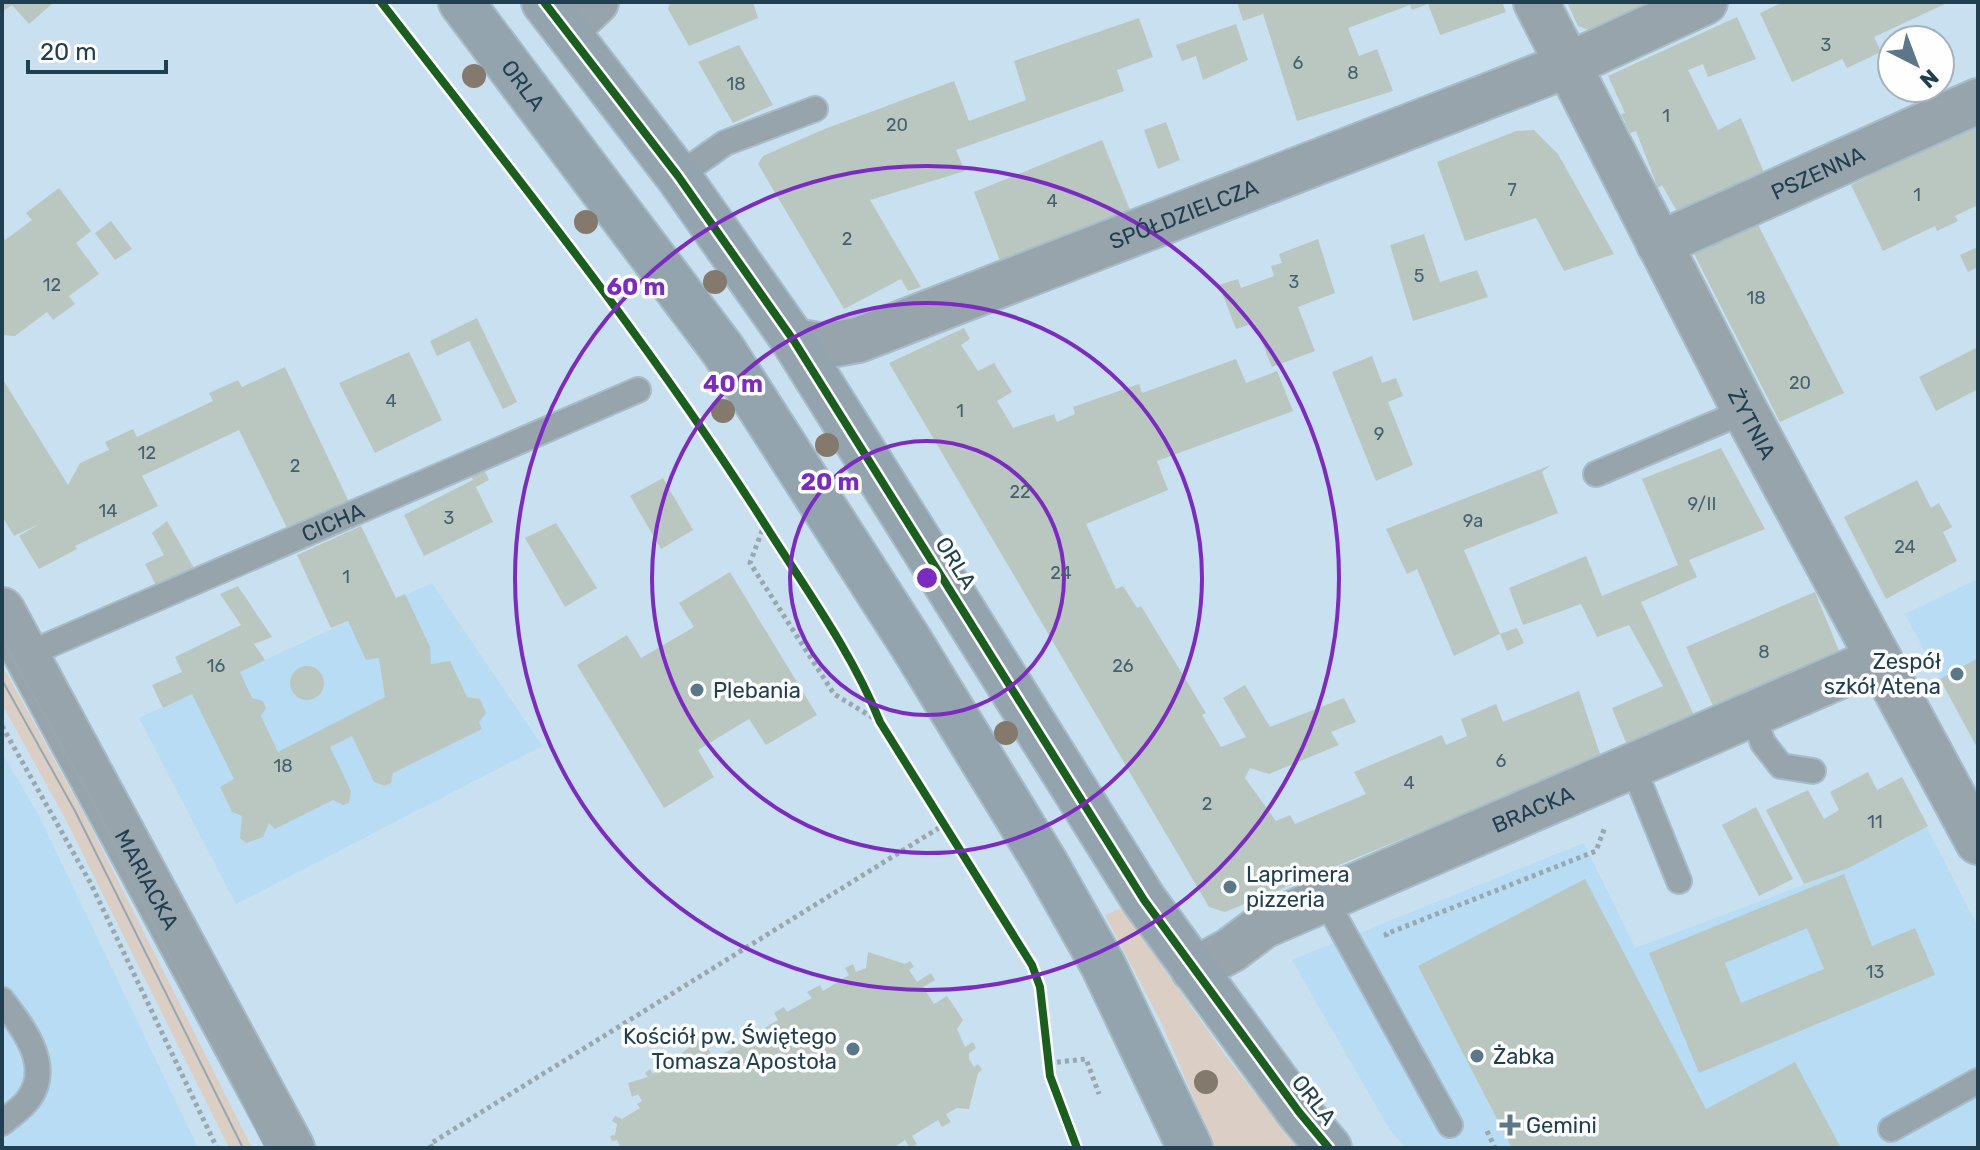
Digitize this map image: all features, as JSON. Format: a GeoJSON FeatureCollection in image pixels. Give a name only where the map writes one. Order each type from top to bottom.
{"type":"FeatureCollection","features":[{"type":"Feature","properties":{"kind":"street","name":"ORLA"},"geometry":{"type":"LineString","coordinates":[[461,2],[723,350],[911,643],[1046,864],[1103,965],[1190,1148]]}},
{"type":"Feature","properties":{"kind":"street","name":"ŻYTNIA"},"geometry":{"type":"LineString","coordinates":[[1536,2],[1745,411],[1978,842]]}},
{"type":"Feature","properties":{"kind":"street","name":"SPÓŁDZIELCZA"},"geometry":{"type":"LineString","coordinates":[[794,341],[824,346],[858,340],[1568,65],[1705,2]]}},
{"type":"Feature","properties":{"kind":"street","name":"ORLA"},"geometry":{"type":"LineString","coordinates":[[569,11],[678,176],[794,341],[1144,900],[1329,1148]]}},
{"type":"Feature","properties":{"kind":"street","name":"PSZENNA"},"geometry":{"type":"LineString","coordinates":[[1659,244],[1978,101]]}},
{"type":"Feature","properties":{"kind":"street","name":"MARIACKA"},"geometry":{"type":"LineString","coordinates":[[2,610],[292,1148]]}},
{"type":"Feature","properties":{"kind":"street","name":"BRACKA"},"geometry":{"type":"LineString","coordinates":[[1194,970],[1231,950],[1263,926],[1637,775],[1753,715],[1879,659]]}},
{"type":"Feature","properties":{"kind":"lane"},"geometry":{"type":"LineString","coordinates":[[678,176],[725,143],[815,109]]}},
{"type":"Feature","properties":{"kind":"lane","name":"CICHA"},"geometry":{"type":"LineString","coordinates":[[28,654],[638,390]]}},
{"type":"Feature","properties":{"kind":"lane"},"geometry":{"type":"LineString","coordinates":[[1596,474],[1745,411]]}},
{"type":"Feature","properties":{"kind":"lane"},"geometry":{"type":"LineString","coordinates":[[1753,715],[1763,743],[1781,766],[1813,771]]}},
{"type":"Feature","properties":{"kind":"lane"},"geometry":{"type":"LineString","coordinates":[[1637,775],[1679,881]]}},
{"type":"Feature","properties":{"kind":"lane"},"geometry":{"type":"LineString","coordinates":[[1325,899],[1450,1125]]}},
{"type":"Feature","properties":{"kind":"lane"},"geometry":{"type":"LineString","coordinates":[[2,1000],[22,1026],[38,1062],[31,1097],[2,1123]]}},
{"type":"Feature","properties":{"kind":"lane"},"geometry":{"type":"LineString","coordinates":[[1891,1129],[1978,1081]]}},
{"type":"Feature","properties":{"kind":"path"},"geometry":{"type":"LineString","coordinates":[[765,523],[773,536]]}},
{"type":"Feature","properties":{"kind":"path"},"geometry":{"type":"LineString","coordinates":[[765,523],[750,563],[834,694],[880,722]]}},
{"type":"Feature","properties":{"kind":"path"},"geometry":{"type":"LineString","coordinates":[[874,707],[880,722]]}},
{"type":"Feature","properties":{"kind":"path"},"geometry":{"type":"LineString","coordinates":[[2,726],[91,884],[217,1148]]}},
{"type":"Feature","properties":{"kind":"path"},"geometry":{"type":"LineString","coordinates":[[1393,947],[1386,934],[1596,851],[1614,801],[1637,775]]}},
{"type":"Feature","properties":{"kind":"path"},"geometry":{"type":"LineString","coordinates":[[432,1148],[430,1144],[942,826]]}},
{"type":"Feature","properties":{"kind":"path"},"geometry":{"type":"LineString","coordinates":[[1049,1063],[1086,1059],[1099,1094]]}},
{"type":"Feature","properties":{"kind":"path"},"geometry":{"type":"LineString","coordinates":[[1481,1121],[1495,1148]]}},
{"type":"Feature","properties":{"kind":"shaded area","name":"Zespół szkół Atena"},"geometry":{"type":"Polygon","coordinates":[[[1978,579],[1978,750],[1905,614],[1978,579]]]}},
{"type":"Feature","properties":{"kind":"shaded area"},"geometry":{"type":"Polygon","coordinates":[[[432,583],[542,746],[236,904],[139,718],[432,583]]]}},
{"type":"Feature","properties":{"kind":"shaded area"},"geometry":{"type":"Polygon","coordinates":[[[2,665],[88,821],[252,1148],[229,1148],[66,820],[2,704],[2,665]]]}},
{"type":"Feature","properties":{"kind":"shaded area"},"geometry":{"type":"Polygon","coordinates":[[[2,753],[38,814],[198,1148],[2,1148],[2,753]]]}},
{"type":"Feature","properties":{"kind":"shaded area"},"geometry":{"type":"Polygon","coordinates":[[[1926,826],[1978,927],[1978,1148],[1406,1148],[1390,1130],[1292,960],[1584,843],[1635,948],[1849,868],[1926,826]]]}},
{"type":"Feature","properties":{"kind":"shaded area"},"geometry":{"type":"Polygon","coordinates":[[[1122,908],[1225,1055],[1298,1148],[1215,1148],[1162,1024],[1105,915],[1122,908]]]}},
{"type":"Feature","properties":{"kind":"building"},"geometry":{"type":"Polygon","coordinates":[[[2,2],[54,2],[29,24],[12,5],[2,12],[2,2]]]}},
{"type":"Feature","properties":{"kind":"building"},"geometry":{"type":"Polygon","coordinates":[[[670,2],[753,2],[758,18],[689,46],[668,9],[670,2]]]}},
{"type":"Feature","properties":{"kind":"building"},"geometry":{"type":"Polygon","coordinates":[[[1237,2],[1502,2],[1506,12],[1440,35],[1428,4],[1412,10],[1410,5],[1348,28],[1359,56],[1377,49],[1393,91],[1297,121],[1263,14],[1243,21],[1237,2]]]}},
{"type":"Feature","properties":{"kind":"building"},"geometry":{"type":"Polygon","coordinates":[[[1567,2],[1660,2],[1594,32],[1578,26],[1567,2]]]}},
{"type":"Feature","properties":{"kind":"building"},"geometry":{"type":"Polygon","coordinates":[[[1783,2],[1949,2],[1902,24],[1876,24],[1876,54],[1847,68],[1842,59],[1792,82],[1760,13],[1783,2]]]}},
{"type":"Feature","properties":{"kind":"building"},"geometry":{"type":"Polygon","coordinates":[[[1737,17],[1756,59],[1708,77],[1703,64],[1688,70],[1718,130],[1741,118],[1765,175],[1679,215],[1662,185],[1658,188],[1636,131],[1630,133],[1621,114],[1625,113],[1608,76],[1737,17]]]}},
{"type":"Feature","properties":{"kind":"building"},"geometry":{"type":"Polygon","coordinates":[[[1139,18],[1153,57],[1117,70],[1124,91],[956,150],[965,171],[870,200],[921,287],[908,291],[901,279],[844,309],[758,164],[763,156],[822,130],[954,81],[969,121],[1026,100],[1014,61],[1139,18]]]}},
{"type":"Feature","properties":{"kind":"building"},"geometry":{"type":"Polygon","coordinates":[[[1236,24],[1248,60],[1203,80],[1196,56],[1182,61],[1176,45],[1236,24]]]}},
{"type":"Feature","properties":{"kind":"building"},"geometry":{"type":"Polygon","coordinates":[[[739,45],[773,105],[733,123],[698,62],[739,45]]]}},
{"type":"Feature","properties":{"kind":"building"},"geometry":{"type":"Polygon","coordinates":[[[1166,122],[1180,160],[1158,169],[1144,130],[1166,122]]]}},
{"type":"Feature","properties":{"kind":"building"},"geometry":{"type":"Polygon","coordinates":[[[1976,124],[1978,205],[1955,216],[1958,221],[1937,231],[1935,226],[1883,251],[1851,185],[1976,124]]]}},
{"type":"Feature","properties":{"kind":"building"},"geometry":{"type":"Polygon","coordinates":[[[1534,130],[1558,154],[1614,254],[1564,271],[1536,218],[1465,241],[1437,162],[1516,131],[1534,130]]]}},
{"type":"Feature","properties":{"kind":"building"},"geometry":{"type":"Polygon","coordinates":[[[1102,140],[1130,210],[1000,261],[974,192],[1102,140]]]}},
{"type":"Feature","properties":{"kind":"building"},"geometry":{"type":"Polygon","coordinates":[[[59,188],[91,231],[76,243],[99,274],[69,296],[75,304],[53,320],[47,312],[15,336],[2,335],[2,236],[5,240],[32,220],[26,213],[59,188]]]}},
{"type":"Feature","properties":{"kind":"building"},"geometry":{"type":"Polygon","coordinates":[[[111,221],[132,249],[115,260],[95,233],[111,221]]]}},
{"type":"Feature","properties":{"kind":"building"},"geometry":{"type":"Polygon","coordinates":[[[1757,223],[1844,393],[1780,422],[1693,252],[1757,223]]]}},
{"type":"Feature","properties":{"kind":"building"},"geometry":{"type":"Polygon","coordinates":[[[1424,234],[1440,282],[1477,270],[1488,297],[1413,321],[1390,245],[1424,234]]]}},
{"type":"Feature","properties":{"kind":"building"},"geometry":{"type":"Polygon","coordinates":[[[1318,239],[1335,293],[1298,307],[1315,351],[1272,367],[1254,323],[1236,329],[1219,285],[1238,279],[1241,288],[1274,276],[1271,266],[1282,263],[1279,254],[1318,239]]]}},
{"type":"Feature","properties":{"kind":"building"},"geometry":{"type":"Polygon","coordinates":[[[1978,247],[1978,267],[1968,272],[1960,255],[1978,247]]]}},
{"type":"Feature","properties":{"kind":"building"},"geometry":{"type":"Polygon","coordinates":[[[477,318],[517,402],[503,409],[469,341],[437,356],[430,341],[477,318]]]}},
{"type":"Feature","properties":{"kind":"building"},"geometry":{"type":"Polygon","coordinates":[[[964,328],[970,339],[961,345],[978,371],[994,363],[1012,392],[997,401],[1013,428],[1054,414],[1057,422],[1075,414],[1073,407],[1139,384],[1142,393],[1236,359],[1246,383],[1277,371],[1293,411],[1157,461],[1168,490],[1086,524],[1116,589],[1123,586],[1137,608],[1141,606],[1206,713],[1202,715],[1221,747],[1246,737],[1223,698],[1245,685],[1270,727],[1344,698],[1356,722],[1331,732],[1339,745],[1269,774],[1250,768],[1245,778],[1276,821],[1290,815],[1295,824],[1366,794],[1354,772],[1442,735],[1446,745],[1467,736],[1461,719],[1496,704],[1503,722],[1579,691],[1601,757],[1225,912],[1209,907],[889,363],[964,328]]]}},
{"type":"Feature","properties":{"kind":"building"},"geometry":{"type":"Polygon","coordinates":[[[1978,347],[1978,389],[1936,411],[1919,377],[1978,347]]]}},
{"type":"Feature","properties":{"kind":"building"},"geometry":{"type":"Polygon","coordinates":[[[409,352],[442,420],[375,453],[339,383],[409,352]]]}},
{"type":"Feature","properties":{"kind":"building"},"geometry":{"type":"Polygon","coordinates":[[[1372,356],[1382,383],[1396,378],[1403,396],[1388,402],[1413,465],[1376,481],[1332,372],[1372,356]]]}},
{"type":"Feature","properties":{"kind":"building"},"geometry":{"type":"Polygon","coordinates":[[[285,367],[349,502],[287,528],[239,430],[142,476],[158,506],[75,546],[77,549],[39,569],[19,536],[39,524],[14,536],[2,516],[2,378],[68,485],[80,463],[109,450],[105,442],[133,429],[137,437],[213,401],[209,393],[238,380],[242,387],[285,367]]]}},
{"type":"Feature","properties":{"kind":"building"},"geometry":{"type":"Polygon","coordinates":[[[1721,448],[1765,529],[1689,560],[1697,577],[1641,602],[1695,717],[1627,745],[1612,708],[1663,686],[1629,625],[1597,637],[1581,604],[1523,625],[1509,588],[1586,556],[1602,596],[1678,565],[1642,479],[1721,448]]]}},
{"type":"Feature","properties":{"kind":"building"},"geometry":{"type":"Polygon","coordinates":[[[1551,465],[1542,472],[1558,513],[1464,550],[1500,634],[1454,656],[1417,569],[1407,574],[1386,529],[1551,465]]]}},
{"type":"Feature","properties":{"kind":"building"},"geometry":{"type":"Polygon","coordinates":[[[484,469],[489,480],[476,487],[493,522],[424,556],[404,515],[473,480],[470,475],[484,469]]]}},
{"type":"Feature","properties":{"kind":"building"},"geometry":{"type":"Polygon","coordinates":[[[663,478],[693,530],[661,549],[630,496],[663,478]]]}},
{"type":"Feature","properties":{"kind":"building"},"geometry":{"type":"Polygon","coordinates":[[[1917,480],[1931,508],[1939,503],[1952,527],[1943,532],[1957,561],[1886,599],[1844,517],[1917,480]]]}},
{"type":"Feature","properties":{"kind":"building"},"geometry":{"type":"Polygon","coordinates":[[[167,521],[194,568],[156,585],[145,564],[164,555],[152,533],[167,521]]]}},
{"type":"Feature","properties":{"kind":"building"},"geometry":{"type":"Polygon","coordinates":[[[556,523],[597,588],[565,607],[525,538],[556,523]]]}},
{"type":"Feature","properties":{"kind":"building"},"geometry":{"type":"Polygon","coordinates":[[[361,526],[396,598],[405,594],[430,647],[431,664],[450,661],[467,697],[480,699],[486,713],[479,722],[482,729],[393,773],[391,783],[385,786],[374,782],[352,736],[330,747],[351,791],[349,803],[343,805],[333,800],[275,829],[269,823],[263,837],[246,843],[240,838],[242,816],[232,812],[220,787],[234,779],[192,694],[163,708],[152,685],[182,672],[175,657],[241,625],[220,594],[238,586],[272,637],[254,644],[265,660],[240,672],[252,698],[263,701],[266,708],[261,716],[278,752],[385,697],[379,658],[366,660],[348,621],[331,628],[297,555],[361,526]]]}},
{"type":"Feature","properties":{"kind":"building","name":"Plebania"},"geometry":{"type":"Polygon","coordinates":[[[730,572],[817,715],[766,745],[749,719],[698,750],[714,777],[664,808],[577,665],[627,635],[641,658],[694,627],[679,603],[730,572]]]}},
{"type":"Feature","properties":{"kind":"building"},"geometry":{"type":"Polygon","coordinates":[[[1815,592],[1842,658],[1715,710],[1686,647],[1815,592]]]}},
{"type":"Feature","properties":{"kind":"building"},"geometry":{"type":"Polygon","coordinates":[[[1517,628],[1524,643],[1507,651],[1500,634],[1517,628]]]}},
{"type":"Feature","properties":{"kind":"building"},"geometry":{"type":"Polygon","coordinates":[[[1978,658],[1978,749],[1940,679],[1978,658]]]}},
{"type":"Feature","properties":{"kind":"building"},"geometry":{"type":"Polygon","coordinates":[[[307,666],[319,671],[324,683],[319,695],[307,700],[295,695],[290,683],[295,671],[307,666]]]}},
{"type":"Feature","properties":{"kind":"building"},"geometry":{"type":"Polygon","coordinates":[[[1868,772],[1877,790],[1902,777],[1928,826],[1849,868],[1804,884],[1766,810],[1808,790],[1824,819],[1839,810],[1830,792],[1868,772]]]}},
{"type":"Feature","properties":{"kind":"building"},"geometry":{"type":"Polygon","coordinates":[[[1756,807],[1793,879],[1759,896],[1722,825],[1756,807]]]}},
{"type":"Feature","properties":{"kind":"building"},"geometry":{"type":"Polygon","coordinates":[[[1844,874],[1872,946],[1915,928],[1935,975],[1699,1073],[1649,953],[1844,874]],[[1807,928],[1725,963],[1741,1003],[1824,969],[1807,928]]]}},
{"type":"Feature","properties":{"kind":"building"},"geometry":{"type":"Polygon","coordinates":[[[1585,879],[1706,1109],[1795,1062],[1841,1148],[1512,1148],[1418,966],[1585,879]]]}},
{"type":"Feature","properties":{"kind":"building","name":"Kościół pw. Świętego Tomasza Apostoła"},"geometry":{"type":"Polygon","coordinates":[[[868,952],[905,964],[910,961],[914,967],[909,970],[917,982],[931,973],[935,980],[923,987],[934,1004],[947,996],[963,1020],[957,1029],[965,1047],[973,1042],[976,1048],[969,1053],[969,1059],[974,1067],[978,1064],[982,1070],[978,1073],[969,1109],[957,1108],[946,1114],[951,1122],[942,1127],[938,1120],[912,1136],[917,1144],[910,1148],[905,1140],[893,1148],[621,1148],[617,1140],[612,1141],[610,1136],[615,1135],[617,1124],[612,1121],[615,1116],[622,1119],[640,1108],[637,1104],[642,1101],[638,1094],[632,1097],[628,1083],[648,1077],[645,1073],[650,1069],[653,1074],[702,1038],[714,1059],[745,1041],[740,1033],[746,1029],[751,1036],[778,1020],[774,1013],[784,1007],[787,1012],[812,998],[807,992],[820,985],[823,991],[849,975],[845,968],[853,964],[856,972],[866,968],[868,952]]]}},
{"type":"Feature","properties":{"kind":"tram line"},"geometry":{"type":"LineString","coordinates":[[2,639],[93,802],[266,1148]]}},
{"type":"Feature","properties":{"kind":"tram line"},"geometry":{"type":"LineString","coordinates":[[2,680],[75,811],[243,1148]]}},
{"type":"Feature","properties":{"kind":"cycle path"},"geometry":{"type":"LineString","coordinates":[[381,2],[632,330],[726,465],[830,626],[880,722],[1032,965],[1040,987],[1050,1076],[1077,1148]]}},
{"type":"Feature","properties":{"kind":"cycle path"},"geometry":{"type":"LineString","coordinates":[[544,2],[678,176],[794,341],[1144,900],[1299,1112],[1329,1148]]}},
{"type":"Feature","properties":{"kind":"place","name":"Zespół szkół Atena"},"geometry":{"type":"Point","coordinates":[1957,674]}},
{"type":"Feature","properties":{"kind":"place","name":"Plebania"},"geometry":{"type":"Point","coordinates":[697,690]}},
{"type":"Feature","properties":{"kind":"place","name":"Laprimera pizzeria"},"geometry":{"type":"Point","coordinates":[1230,887]}},
{"type":"Feature","properties":{"kind":"place","name":"Kościół pw. Świętego Tomasza Apostoła"},"geometry":{"type":"Point","coordinates":[853,1049]}},
{"type":"Feature","properties":{"kind":"place","name":"Żabka"},"geometry":{"type":"Point","coordinates":[1477,1056]}},
{"type":"Feature","properties":{"kind":"place","name":"Gemini"},"geometry":{"type":"Point","coordinates":[1510,1125]}}]}
